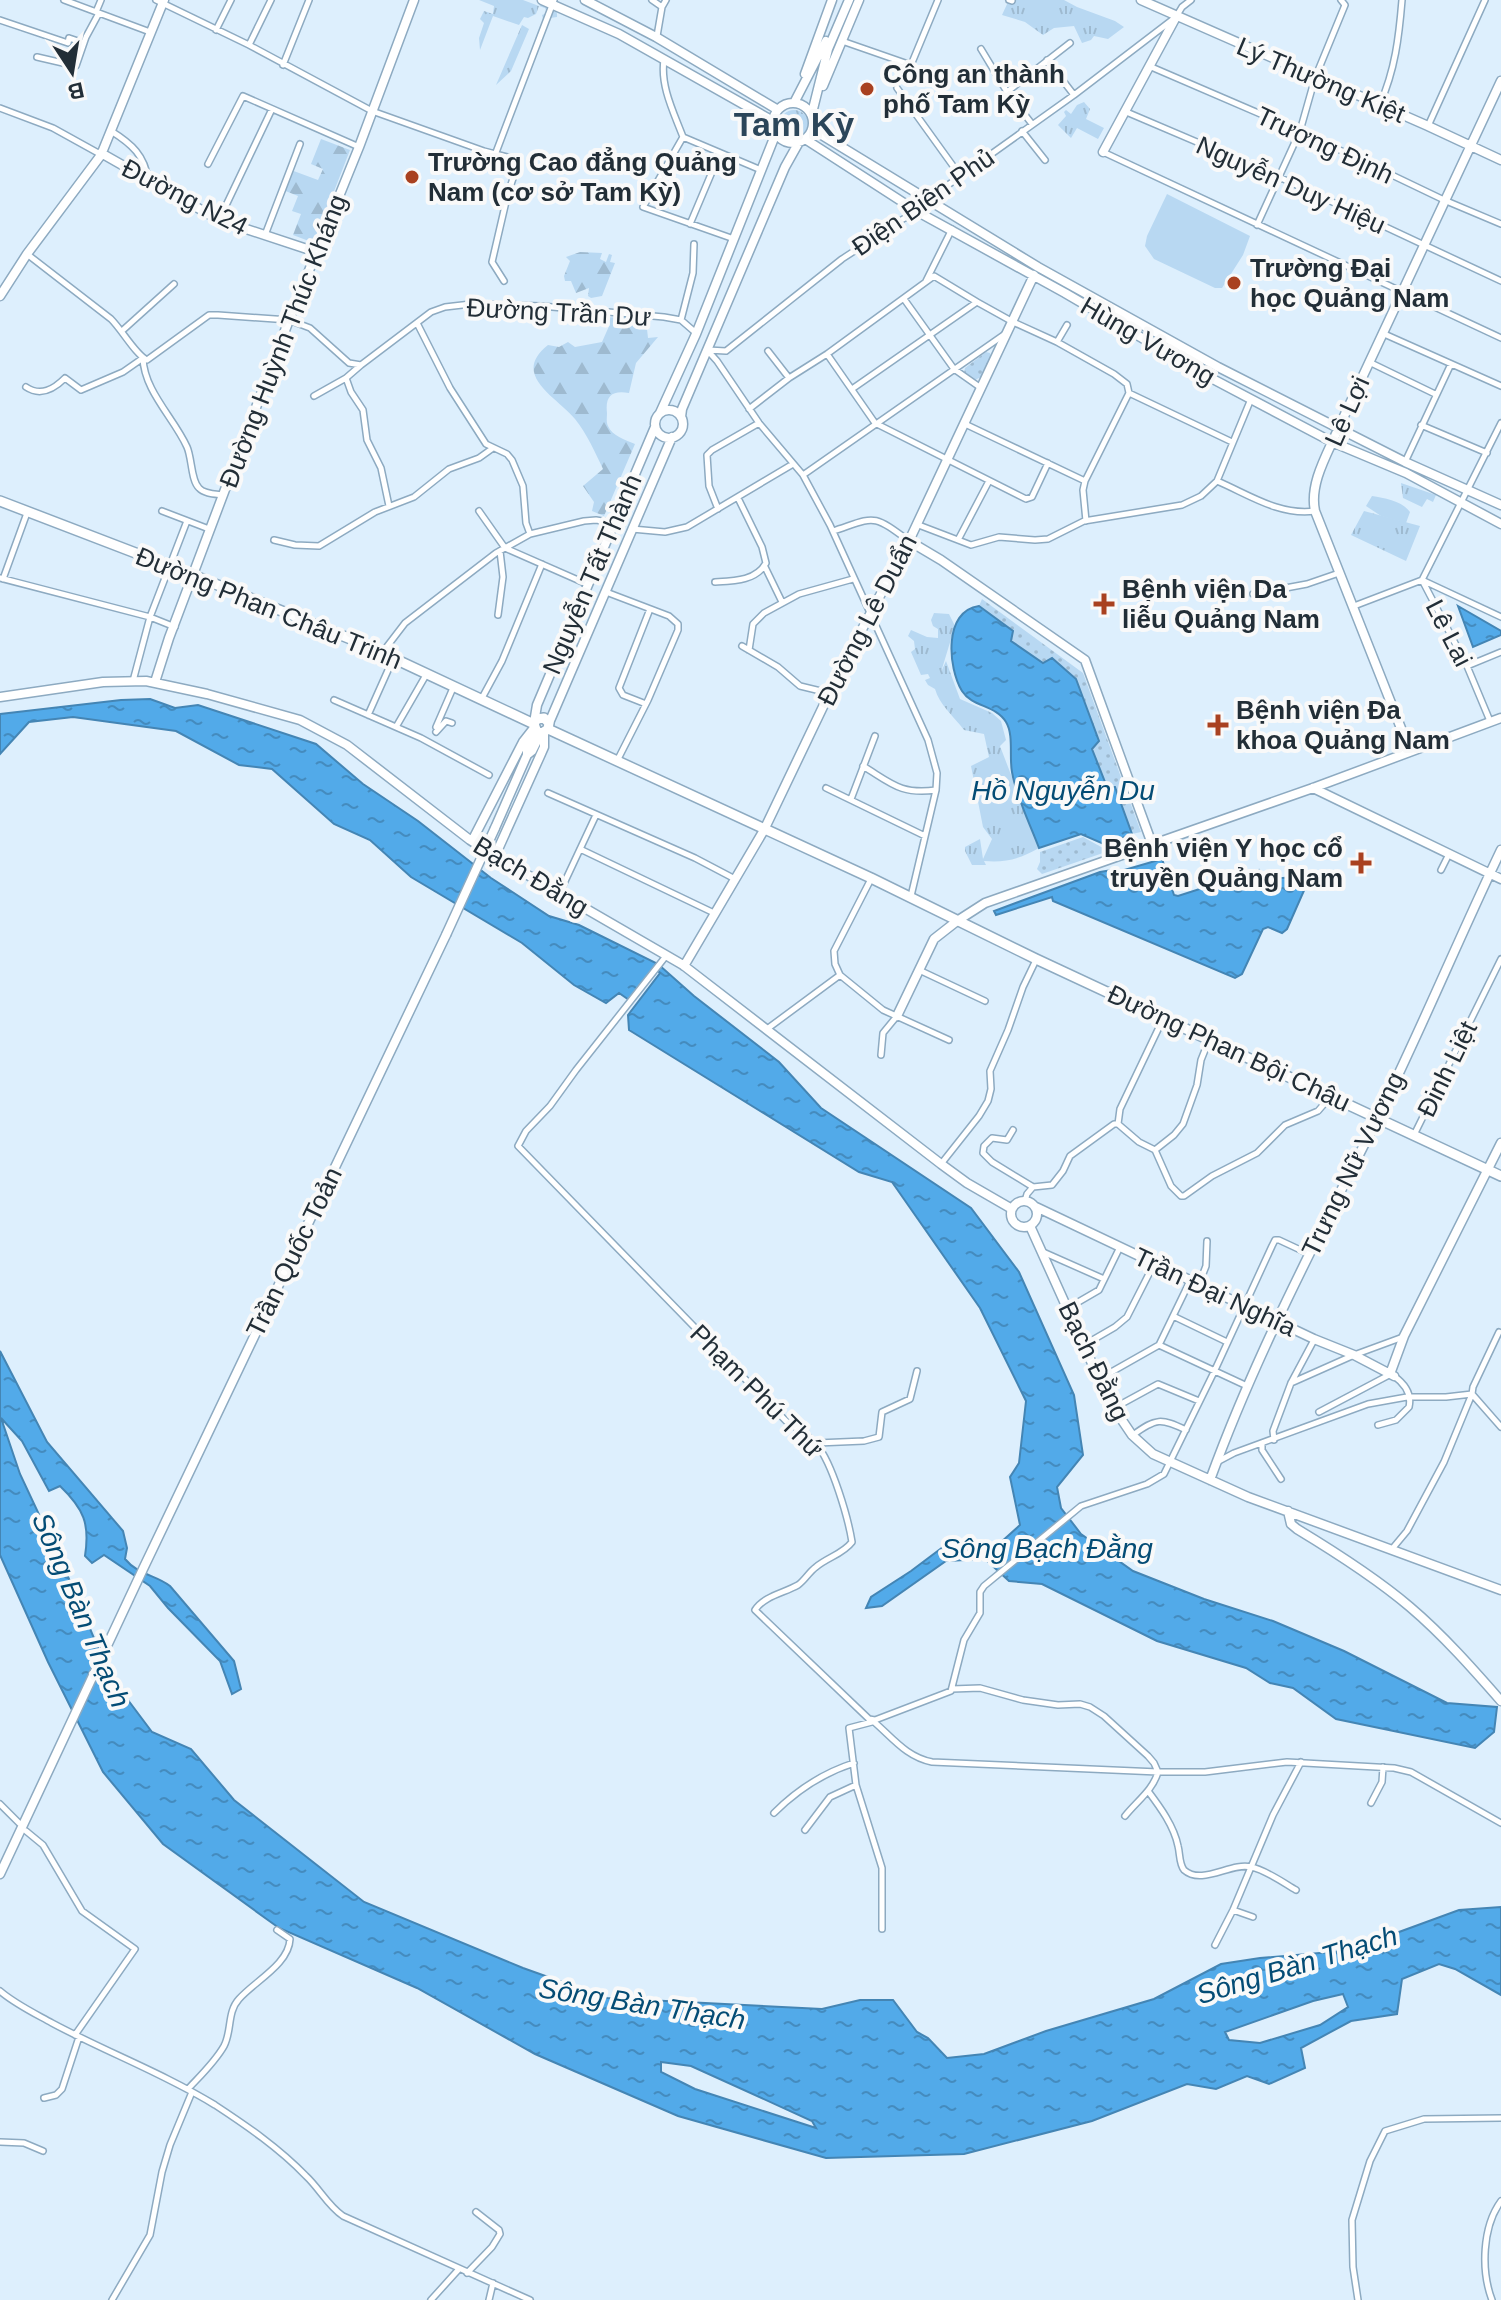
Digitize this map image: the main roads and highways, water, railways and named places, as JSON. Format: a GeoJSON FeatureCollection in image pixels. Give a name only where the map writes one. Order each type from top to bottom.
{"type":"FeatureCollection","features":[{"type":"Feature","properties":{"kind":"main road","name":"Đường Phan Châu Trinh"},"geometry":{"type":"LineString","coordinates":[[0,501],[193,575],[382,653],[871,878],[957,921]]}},
{"type":"Feature","properties":{"kind":"main road","name":"Đường Phan Bội Châu"},"geometry":{"type":"LineString","coordinates":[[957,921],[1501,1176]]}},
{"type":"Feature","properties":{"kind":"water","name":"Hồ Nguyễn Du"},"geometry":{"type":"Polygon","coordinates":[[[979,606],[1013,631],[1011,641],[1043,663],[1052,658],[1076,679],[1099,741],[1092,749],[1107,787],[1115,787],[1132,834],[1106,845],[1081,834],[1039,848],[1014,781],[1010,733],[1006,722],[996,712],[966,696],[954,669],[954,629],[967,610],[979,606]]]}},
{"type":"Feature","properties":{"kind":"water"},"geometry":{"type":"Polygon","coordinates":[[[1458,606],[1501,631],[1501,635],[1473,647],[1458,606]]]}},
{"type":"Feature","properties":{"kind":"water","name":"Sông Bạch Đằng"},"geometry":{"type":"Polygon","coordinates":[[[150,699],[175,708],[198,705],[316,744],[363,784],[418,821],[491,878],[549,916],[579,925],[658,964],[779,1062],[821,1108],[971,1208],[1019,1272],[1074,1395],[1083,1455],[1057,1487],[1061,1508],[1081,1534],[1133,1571],[1204,1599],[1273,1621],[1344,1651],[1447,1703],[1497,1707],[1494,1732],[1475,1748],[1336,1719],[1293,1688],[1270,1683],[1246,1668],[1157,1641],[1042,1584],[1009,1581],[985,1559],[946,1561],[882,1606],[866,1608],[871,1597],[947,1544],[1000,1543],[1020,1525],[1010,1477],[1019,1463],[1026,1401],[980,1308],[892,1182],[859,1172],[629,1030],[628,1015],[660,973],[655,968],[629,1000],[619,993],[606,1003],[574,985],[522,943],[411,877],[370,840],[334,824],[272,769],[239,765],[176,731],[73,717],[29,722],[0,754],[0,714],[150,699]]]}},
{"type":"Feature","properties":{"kind":"water","name":"Hồ Nguyễn Du"},"geometry":{"type":"Polygon","coordinates":[[[1162,859],[1174,895],[1178,896],[1259,870],[1268,880],[1288,878],[1306,886],[1287,929],[1282,933],[1268,927],[1263,929],[1242,974],[1235,978],[1053,901],[1052,897],[996,915],[994,911],[1100,872],[1121,871],[1162,859]]]}},
{"type":"Feature","properties":{"kind":"water","name":"Sông Bàn Thạch"},"geometry":{"type":"Polygon","coordinates":[[[0,1351],[47,1442],[123,1531],[127,1548],[125,1559],[170,1586],[234,1661],[241,1689],[232,1694],[220,1661],[150,1586],[104,1555],[92,1563],[85,1556],[87,1535],[80,1510],[60,1486],[49,1491],[22,1441],[1,1418],[20,1474],[110,1676],[152,1732],[191,1749],[234,1800],[364,1902],[523,1968],[607,1998],[822,2009],[860,2000],[893,2000],[917,2032],[928,2038],[947,2058],[984,2054],[1046,2031],[1154,1999],[1221,1964],[1355,1950],[1459,1910],[1501,1907],[1501,1995],[1455,1969],[1439,1964],[1402,1979],[1397,2014],[1351,2021],[1301,2048],[1305,2068],[1269,2084],[1247,2076],[1216,2089],[1187,2084],[1092,2121],[964,2154],[826,2158],[678,2116],[535,2054],[417,1988],[279,1928],[163,1844],[103,1772],[48,1662],[0,1555],[0,1351]],[[1343,1994],[1313,2001],[1225,2032],[1229,2040],[1260,2043],[1320,2025],[1348,2007],[1343,1994]],[[661,2062],[661,2072],[695,2089],[816,2128],[812,2121],[691,2066],[661,2062]]]}},
{"type":"Feature","properties":{"kind":"place","name":"Công an thành phố Tam Kỳ"},"geometry":{"type":"Point","coordinates":[867,89]}},
{"type":"Feature","properties":{"kind":"place","name":"Trường Cao đẳng Quảng Nam (cơ sở Tam Kỳ)"},"geometry":{"type":"Point","coordinates":[412,177]}},
{"type":"Feature","properties":{"kind":"place","name":"Trường Đại học Quảng Nam"},"geometry":{"type":"Point","coordinates":[1234,283]}},
{"type":"Feature","properties":{"kind":"place","name":"Bệnh viện Da liễu Quảng Nam"},"geometry":{"type":"Point","coordinates":[1104,604]}},
{"type":"Feature","properties":{"kind":"place","name":"Bệnh viện Đa khoa Quảng Nam"},"geometry":{"type":"Point","coordinates":[1218,725]}},
{"type":"Feature","properties":{"kind":"place","name":"Bệnh viện Y học cổ truyền Quảng Nam"},"geometry":{"type":"Point","coordinates":[1361,863]}},
{"type":"Feature","properties":{"kind":"district","name":"Tam Kỳ"},"geometry":{"type":"Point","coordinates":[794,124]}}]}
